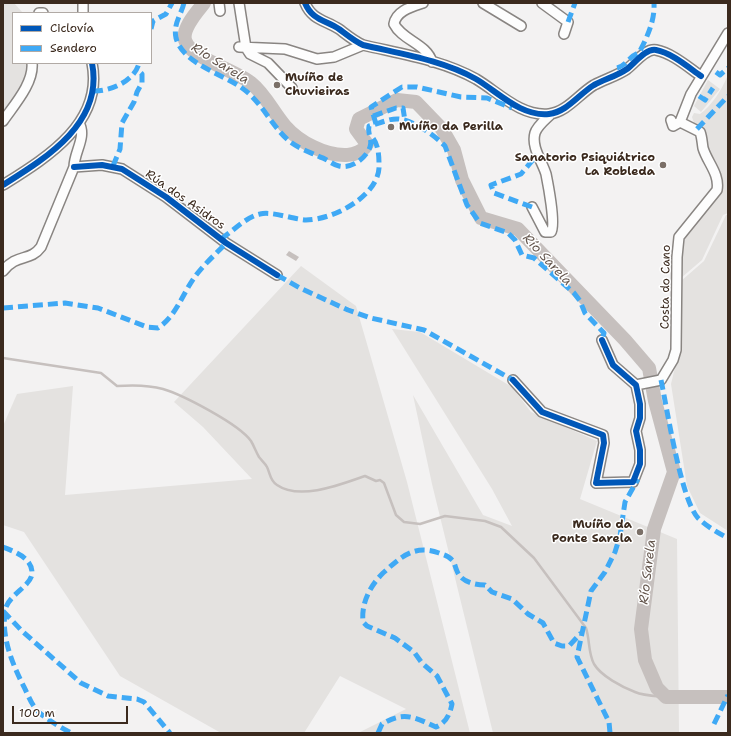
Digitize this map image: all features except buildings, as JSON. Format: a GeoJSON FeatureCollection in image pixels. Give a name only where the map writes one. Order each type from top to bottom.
{"type":"FeatureCollection","features":[{"type":"Feature","properties":{"kind":"street"},"geometry":{"type":"LineString","coordinates":[[239,3],[243,48],[250,54],[268,63],[292,88]]}},
{"type":"Feature","properties":{"kind":"street"},"geometry":{"type":"LineString","coordinates":[[305,3],[311,15],[338,29],[363,45],[439,63],[476,79],[511,103],[547,114],[564,109],[594,86],[626,70],[648,51],[655,50],[666,53],[701,76],[728,33]]}},
{"type":"Feature","properties":{"kind":"street"},"geometry":{"type":"LineString","coordinates":[[423,3],[408,8],[398,15],[394,24],[397,31],[430,55],[432,62]]}},
{"type":"Feature","properties":{"kind":"street"},"geometry":{"type":"LineString","coordinates":[[483,3],[521,26]]}},
{"type":"Feature","properties":{"kind":"street"},"geometry":{"type":"LineString","coordinates":[[542,3],[568,22],[564,34]]}},
{"type":"Feature","properties":{"kind":"street"},"geometry":{"type":"LineString","coordinates":[[243,48],[285,49],[317,59],[334,57],[363,45]]}},
{"type":"Feature","properties":{"kind":"street"},"geometry":{"type":"LineString","coordinates":[[3,121],[25,89],[32,69],[32,64]]}},
{"type":"Feature","properties":{"kind":"street"},"geometry":{"type":"LineString","coordinates":[[3,185],[48,156],[69,136],[79,123],[90,101],[93,91],[94,76],[92,64]]}},
{"type":"Feature","properties":{"kind":"street","name":"Costa do Cano"},"geometry":{"type":"LineString","coordinates":[[638,385],[661,380],[673,360],[676,350],[677,257],[679,237],[717,190],[717,178],[703,147],[700,132],[692,127],[676,121],[701,76]]}},
{"type":"Feature","properties":{"kind":"street"},"geometry":{"type":"LineString","coordinates":[[532,207],[544,232],[551,232],[554,228],[553,214],[546,174],[537,155],[534,135],[547,114]]}},
{"type":"Feature","properties":{"kind":"street"},"geometry":{"type":"LineString","coordinates":[[3,271],[10,262],[21,257],[32,255],[41,248],[74,167],[74,159],[82,129],[79,123]]}},
{"type":"Feature","properties":{"kind":"street","name":"Rúa dos Asidros"},"geometry":{"type":"LineString","coordinates":[[74,167],[102,165],[122,169],[166,198],[242,253],[277,275]]}},
{"type":"Feature","properties":{"kind":"street"},"geometry":{"type":"LineString","coordinates":[[513,380],[542,412],[603,435],[604,443],[596,483],[633,482],[640,464],[640,450],[636,431],[640,418],[638,385],[619,372],[602,340]]}},
{"type":"Feature","properties":{"kind":"shaded area"},"geometry":{"type":"Polygon","coordinates":[[[3,3],[14,3],[22,12],[12,12],[12,64],[29,64],[23,83],[16,96],[3,113],[3,3]]]}},
{"type":"Feature","properties":{"kind":"shaded area"},"geometry":{"type":"Polygon","coordinates":[[[727,77],[728,213],[723,215],[702,260],[681,278],[682,244],[693,225],[721,191],[699,128],[694,123],[692,117],[694,113],[700,114],[712,102],[727,77]]]}},
{"type":"Feature","properties":{"kind":"shaded area"},"geometry":{"type":"Polygon","coordinates":[[[708,80],[720,89],[701,112],[694,106],[708,80]]]}},
{"type":"Feature","properties":{"kind":"shaded area"},"geometry":{"type":"Polygon","coordinates":[[[726,215],[728,215],[728,531],[700,513],[687,486],[671,384],[680,347],[681,281],[704,261],[726,215]]]}},
{"type":"Feature","properties":{"kind":"shaded area"},"geometry":{"type":"Polygon","coordinates":[[[289,251],[299,257],[296,261],[286,255],[289,251]]]}},
{"type":"Feature","properties":{"kind":"shaded area"},"geometry":{"type":"Polygon","coordinates":[[[301,266],[356,306],[407,482],[470,733],[358,733],[406,709],[340,676],[304,733],[221,733],[120,676],[24,532],[3,525],[3,426],[17,394],[73,386],[65,495],[252,479],[203,427],[174,402],[301,266]]]}},
{"type":"Feature","properties":{"kind":"shaded area"},"geometry":{"type":"Polygon","coordinates":[[[392,329],[420,332],[512,387],[531,412],[597,441],[580,499],[677,539],[679,733],[493,733],[432,484],[413,395],[483,515],[512,526],[492,489],[392,329]]]}},
{"type":"Feature","properties":{"kind":"waterway","name":"Río Sarela"},"geometry":{"type":"LineString","coordinates":[[204,3],[191,20],[186,30],[185,40],[188,46],[204,58],[244,78],[256,87],[285,126],[313,147],[339,155],[350,155],[356,153],[364,149],[367,144],[356,129],[359,119],[397,100],[416,102],[442,129],[454,150],[462,180],[481,218],[518,229],[625,340],[649,368],[655,401],[674,472],[654,529],[641,629],[645,660],[657,688],[666,697],[728,697]]}},
{"type":"Feature","properties":{"kind":"waterway"},"geometry":{"type":"LineString","coordinates":[[3,358],[101,373],[117,386],[134,385],[152,387],[163,389],[184,397],[210,411],[245,434],[268,469],[270,477],[277,485],[286,490],[321,490],[365,476],[376,481],[380,480],[384,483],[396,515],[404,522],[420,524],[445,516],[485,521],[501,527],[534,558],[586,628],[592,660],[597,668],[612,681],[630,690],[650,696],[666,697]]}},
{"type":"Feature","properties":{"kind":"marked path"},"geometry":{"type":"LineString","coordinates":[[152,25],[153,21],[166,14],[172,3]]}},
{"type":"Feature","properties":{"kind":"marked path"},"geometry":{"type":"LineString","coordinates":[[184,3],[175,33],[180,47],[195,62],[234,83],[249,93],[282,134],[299,148],[339,166],[349,166],[362,159],[368,151],[371,144],[369,126],[388,120],[399,119],[418,126],[435,137],[445,146],[467,205],[480,223],[508,233],[515,240],[522,255],[534,258],[574,293],[580,301],[585,313],[604,333],[602,340]]}},
{"type":"Feature","properties":{"kind":"marked path"},"geometry":{"type":"LineString","coordinates":[[568,22],[575,3]]}},
{"type":"Feature","properties":{"kind":"marked path"},"geometry":{"type":"LineString","coordinates":[[617,68],[639,53],[652,23],[654,3]]}},
{"type":"Feature","properties":{"kind":"marked path"},"geometry":{"type":"LineString","coordinates":[[93,91],[106,90],[127,80],[137,69],[139,64]]}},
{"type":"Feature","properties":{"kind":"marked path"},"geometry":{"type":"LineString","coordinates":[[716,72],[720,75],[728,68]]}},
{"type":"Feature","properties":{"kind":"marked path"},"geometry":{"type":"LineString","coordinates":[[113,166],[120,149],[122,123],[134,102],[142,83],[142,74],[137,69]]}},
{"type":"Feature","properties":{"kind":"marked path"},"geometry":{"type":"LineString","coordinates":[[376,124],[371,107],[402,87],[417,87],[461,97],[487,98],[512,108]]}},
{"type":"Feature","properties":{"kind":"marked path"},"geometry":{"type":"LineString","coordinates":[[699,96],[705,100],[713,88]]}},
{"type":"Feature","properties":{"kind":"marked path"},"geometry":{"type":"LineString","coordinates":[[697,129],[728,96]]}},
{"type":"Feature","properties":{"kind":"marked path"},"geometry":{"type":"LineString","coordinates":[[373,116],[396,108],[403,108],[405,121]]}},
{"type":"Feature","properties":{"kind":"marked path"},"geometry":{"type":"LineString","coordinates":[[221,239],[245,221],[260,214],[276,214],[306,220],[317,219],[329,216],[354,204],[373,185],[378,175],[379,163],[377,146],[372,137]]}},
{"type":"Feature","properties":{"kind":"marked path"},"geometry":{"type":"LineString","coordinates":[[532,207],[494,193],[491,185],[521,174],[537,155]]}},
{"type":"Feature","properties":{"kind":"marked path"},"geometry":{"type":"LineString","coordinates":[[3,308],[65,303],[98,308],[147,327],[158,328],[170,318],[205,264],[226,243]]}},
{"type":"Feature","properties":{"kind":"marked path"},"geometry":{"type":"LineString","coordinates":[[277,275],[300,288],[348,310],[371,318],[424,330],[513,380]]}},
{"type":"Feature","properties":{"kind":"marked path"},"geometry":{"type":"LineString","coordinates":[[661,380],[680,474],[692,508],[701,521],[728,538]]}},
{"type":"Feature","properties":{"kind":"marked path"},"geometry":{"type":"LineString","coordinates":[[610,733],[609,722],[577,657],[591,591],[605,572],[615,552],[620,536],[625,502],[638,479]]}},
{"type":"Feature","properties":{"kind":"marked path"},"geometry":{"type":"LineString","coordinates":[[3,547],[22,556],[32,568],[31,578],[12,598],[6,607],[4,627],[11,657],[36,709],[47,719],[71,733]]}},
{"type":"Feature","properties":{"kind":"marked path"},"geometry":{"type":"LineString","coordinates":[[378,733],[382,724],[390,720],[403,717],[415,718],[436,727],[447,718],[452,704],[437,676],[422,663],[414,652],[395,638],[367,626],[363,622],[363,608],[370,589],[383,573],[402,557],[408,554],[422,550],[439,553],[448,557],[454,562],[456,570],[462,578],[473,583],[485,585],[492,592],[512,599],[528,614],[543,623],[554,643],[562,646],[569,646],[581,633]]}},
{"type":"Feature","properties":{"kind":"marked path"},"geometry":{"type":"LineString","coordinates":[[3,611],[22,631],[81,683],[108,696],[137,699],[144,702],[170,733]]}},
{"type":"Feature","properties":{"kind":"marked path"},"geometry":{"type":"LineString","coordinates":[[714,724],[728,695]]}},
{"type":"Feature","properties":{"kind":"cycle path"},"geometry":{"type":"LineString","coordinates":[[305,3],[311,13],[319,19],[334,26],[363,45],[421,58],[463,72],[519,108],[539,114],[555,113],[562,110],[588,89],[615,76],[648,51],[652,50],[656,50],[674,57],[701,76]]}},
{"type":"Feature","properties":{"kind":"cycle path"},"geometry":{"type":"LineString","coordinates":[[3,185],[37,163],[53,150],[68,136],[80,121],[89,104],[93,84],[92,64]]}},
{"type":"Feature","properties":{"kind":"cycle path"},"geometry":{"type":"LineString","coordinates":[[74,167],[102,165],[122,169],[166,197],[226,243],[277,275]]}},
{"type":"Feature","properties":{"kind":"cycle path"},"geometry":{"type":"LineString","coordinates":[[513,380],[542,412],[603,435],[604,443],[596,483],[633,482],[640,464],[640,450],[636,431],[640,418],[640,404],[636,385],[613,365],[602,340]]}},
{"type":"Feature","properties":{"kind":"place","name":"Muíño de Chuvieiras"},"geometry":{"type":"Point","coordinates":[277,85]}},
{"type":"Feature","properties":{"kind":"place","name":"Muíño da Perilla"},"geometry":{"type":"Point","coordinates":[391,127]}},
{"type":"Feature","properties":{"kind":"place","name":"Sanatorio Psiquiátrico La Robleda"},"geometry":{"type":"Point","coordinates":[663,165]}},
{"type":"Feature","properties":{"kind":"place","name":"Muíño da Ponte Sarela"},"geometry":{"type":"Point","coordinates":[640,532]}}]}
